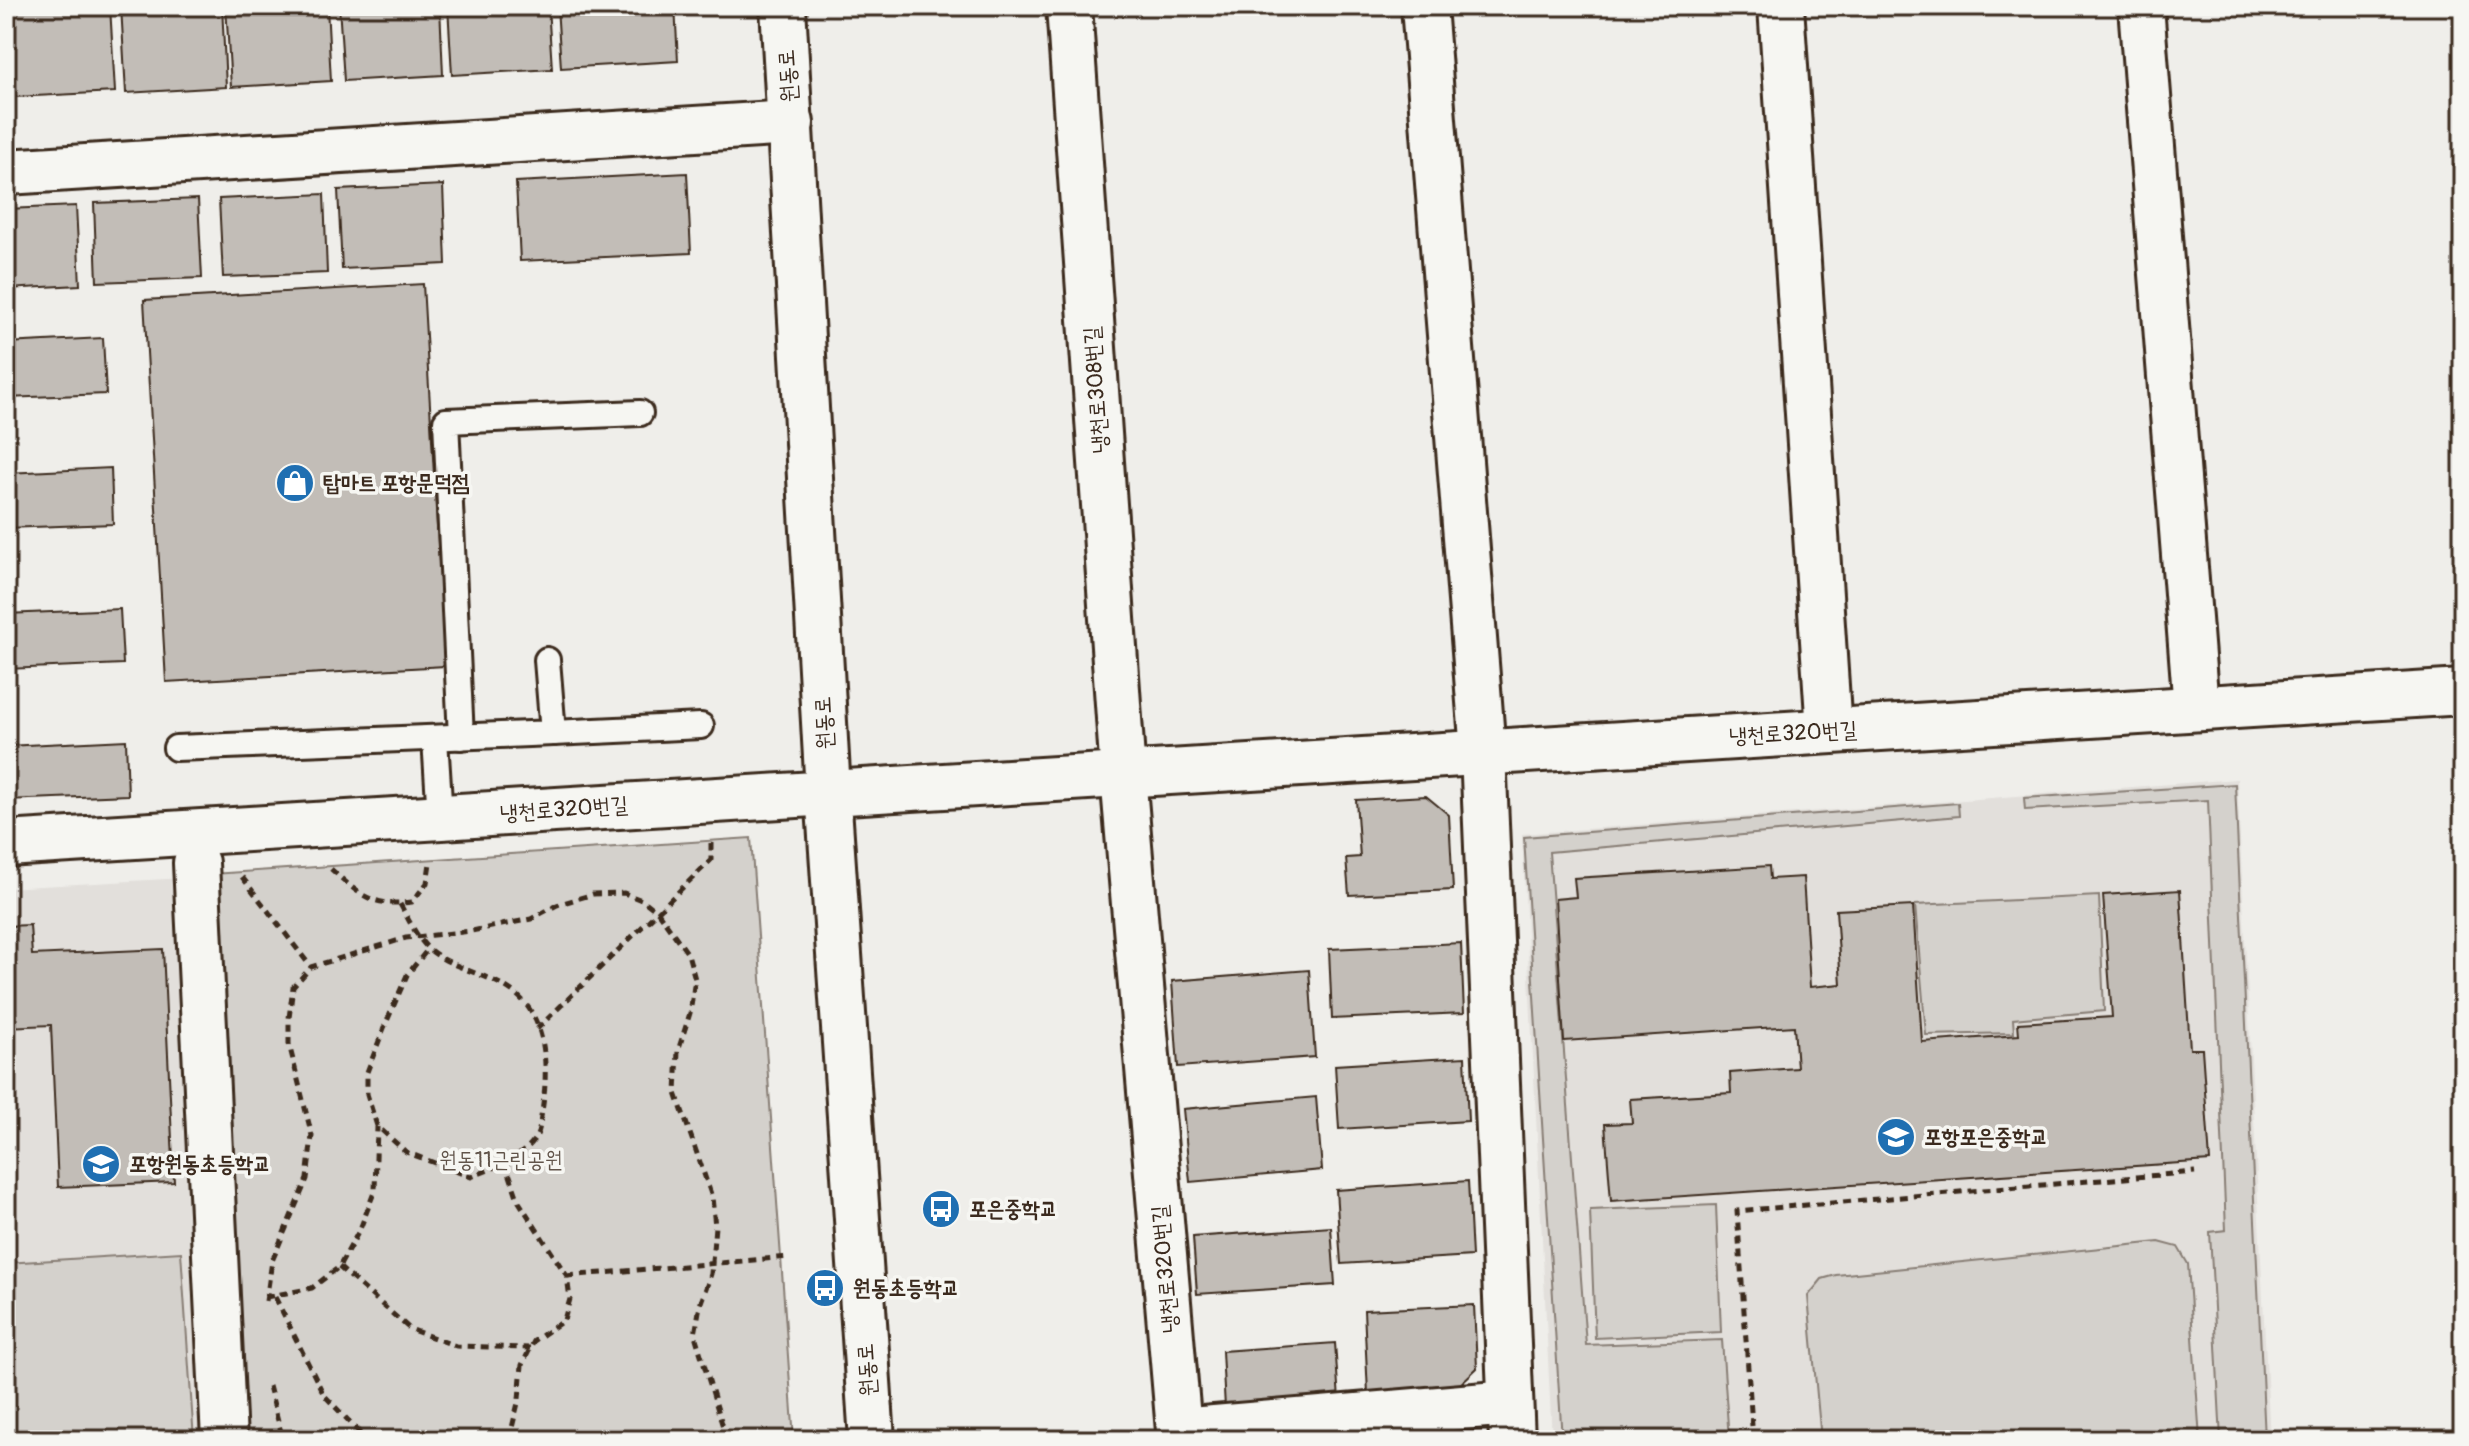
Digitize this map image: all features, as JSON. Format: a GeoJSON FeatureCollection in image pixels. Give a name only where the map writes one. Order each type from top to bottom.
{"type":"FeatureCollection","features":[{"type":"Feature","properties":{"kind":"street","name":"원동로"},"geometry":{"type":"LineString","coordinates":[[783,6],[828,792],[872,1440]]}},
{"type":"Feature","properties":{"kind":"street","name":"냉천로308번길"},"geometry":{"type":"LineString","coordinates":[[1069,6],[1123,775]]}},
{"type":"Feature","properties":{"kind":"street"},"geometry":{"type":"LineString","coordinates":[[1424,6],[1483,752],[1511,1422]]}},
{"type":"Feature","properties":{"kind":"street"},"geometry":{"type":"LineString","coordinates":[[1781,6],[1829,731]]}},
{"type":"Feature","properties":{"kind":"street"},"geometry":{"type":"LineString","coordinates":[[2141,6],[2196,708]]}},
{"type":"Feature","properties":{"kind":"street"},"geometry":{"type":"LineString","coordinates":[[6,172],[791,123]]}},
{"type":"Feature","properties":{"kind":"street","name":"냉천로320번길"},"geometry":{"type":"LineString","coordinates":[[6,844],[434,836],[828,792],[2463,692]]}},
{"type":"Feature","properties":{"kind":"street","name":"냉천로320번길"},"geometry":{"type":"LineString","coordinates":[[1123,775],[1179,1431],[1511,1422]]}},
{"type":"Feature","properties":{"kind":"street"},"geometry":{"type":"LineString","coordinates":[[196,863],[224,1440]]}},
{"type":"Feature","properties":{"kind":"lane"},"geometry":{"type":"LineString","coordinates":[[461,737],[446,421],[640,413]]}},
{"type":"Feature","properties":{"kind":"lane"},"geometry":{"type":"LineString","coordinates":[[547,660],[553,733]]}},
{"type":"Feature","properties":{"kind":"lane"},"geometry":{"type":"LineString","coordinates":[[176,748],[701,726]]}},
{"type":"Feature","properties":{"kind":"lane"},"geometry":{"type":"LineString","coordinates":[[434,836],[435,739]]}},
{"type":"Feature","properties":{"kind":"path"},"geometry":{"type":"LineString","coordinates":[[537,1029],[711,860],[711,835]]}},
{"type":"Feature","properties":{"kind":"path"},"geometry":{"type":"LineString","coordinates":[[327,864],[359,894],[387,905],[412,902],[427,883],[434,836]]}},
{"type":"Feature","properties":{"kind":"path"},"geometry":{"type":"LineString","coordinates":[[238,872],[311,967]]}},
{"type":"Feature","properties":{"kind":"path"},"geometry":{"type":"LineString","coordinates":[[265,1311],[272,1261],[307,1179],[312,1136],[289,1044],[293,987],[311,967],[420,936],[483,929],[531,919],[557,905],[593,894],[624,893],[644,901],[658,912],[688,954],[695,979],[675,1075],[676,1093],[712,1197],[715,1226],[712,1264],[695,1335],[727,1440]]}},
{"type":"Feature","properties":{"kind":"path"},"geometry":{"type":"LineString","coordinates":[[377,1126],[406,1152],[471,1177],[520,1155],[537,1135],[545,1094],[545,1054],[534,1020],[519,996],[494,980],[458,967],[428,949],[400,904]]}},
{"type":"Feature","properties":{"kind":"path"},"geometry":{"type":"LineString","coordinates":[[217,1297],[275,1297],[312,1288],[339,1267],[360,1229],[375,1190],[377,1126],[367,1094],[367,1072],[407,975],[428,949]]}},
{"type":"Feature","properties":{"kind":"path"},"geometry":{"type":"LineString","coordinates":[[505,1161],[519,1202],[567,1276],[570,1299],[564,1320],[534,1341],[522,1365],[519,1399],[510,1436],[505,1440]]}},
{"type":"Feature","properties":{"kind":"path"},"geometry":{"type":"LineString","coordinates":[[1753,1440],[1737,1211],[2195,1172]]}},
{"type":"Feature","properties":{"kind":"path"},"geometry":{"type":"LineString","coordinates":[[567,1276],[789,1257]]}},
{"type":"Feature","properties":{"kind":"path"},"geometry":{"type":"LineString","coordinates":[[339,1267],[410,1329],[456,1346],[530,1348]]}},
{"type":"Feature","properties":{"kind":"path"},"geometry":{"type":"LineString","coordinates":[[275,1297],[324,1395],[363,1436],[371,1440]]}},
{"type":"Feature","properties":{"kind":"path"},"geometry":{"type":"LineString","coordinates":[[266,1375],[283,1440]]}},
{"type":"Feature","properties":{"kind":"shaded area","name":"포항포은중학교"},"geometry":{"type":"Polygon","coordinates":[[[2237,779],[2270,1440],[1552,1440],[1522,834],[2237,779]]]}},
{"type":"Feature","properties":{"kind":"shaded area","name":"포항원동초등학교"},"geometry":{"type":"Polygon","coordinates":[[[184,878],[209,1440],[6,1440],[6,888],[184,878]]]}},
{"type":"Feature","properties":{"kind":"green space"},"geometry":{"type":"Polygon","coordinates":[[[2235,784],[2265,1440],[2221,1440],[2210,1232],[2226,1230],[2208,800],[2025,810],[2024,798],[2235,784]]]}},
{"type":"Feature","properties":{"kind":"green space"},"geometry":{"type":"Polygon","coordinates":[[[1958,803],[1959,816],[1549,852],[1586,1345],[1722,1340],[1729,1440],[1562,1440],[1524,837],[1958,803]]]}},
{"type":"Feature","properties":{"kind":"green space","name":"원동11근린공원"},"geometry":{"type":"Polygon","coordinates":[[[751,838],[794,1440],[243,1440],[212,874],[751,838]]]}},
{"type":"Feature","properties":{"kind":"green space"},"geometry":{"type":"Polygon","coordinates":[[[2099,896],[2104,1011],[2013,1019],[2014,1033],[1926,1035],[1915,905],[2099,896]]]}},
{"type":"Feature","properties":{"kind":"green space"},"geometry":{"type":"Polygon","coordinates":[[[1716,1205],[1721,1332],[1595,1338],[1590,1210],[1716,1205]]]}},
{"type":"Feature","properties":{"kind":"green space"},"geometry":{"type":"Polygon","coordinates":[[[2159,1242],[2178,1247],[2188,1264],[2200,1440],[1821,1440],[1808,1296],[1822,1279],[1836,1275],[2159,1242]]]}},
{"type":"Feature","properties":{"kind":"green space"},"geometry":{"type":"Polygon","coordinates":[[[181,1252],[194,1440],[6,1440],[6,1263],[181,1252]]]}},
{"type":"Feature","properties":{"kind":"building"},"geometry":{"type":"Polygon","coordinates":[[[110,6],[115,92],[15,97],[10,10],[110,6]]]}},
{"type":"Feature","properties":{"kind":"building"},"geometry":{"type":"Polygon","coordinates":[[[121,6],[222,6],[226,87],[126,93],[121,6]]]}},
{"type":"Feature","properties":{"kind":"building"},"geometry":{"type":"Polygon","coordinates":[[[226,6],[327,6],[331,81],[231,87],[226,6]]]}},
{"type":"Feature","properties":{"kind":"building"},"geometry":{"type":"Polygon","coordinates":[[[339,6],[440,6],[443,75],[344,81],[339,6]]]}},
{"type":"Feature","properties":{"kind":"building"},"geometry":{"type":"Polygon","coordinates":[[[448,6],[548,6],[552,69],[452,75],[448,6]]]}},
{"type":"Feature","properties":{"kind":"building"},"geometry":{"type":"Polygon","coordinates":[[[557,6],[675,6],[678,61],[561,68],[557,6]]]}},
{"type":"Feature","properties":{"kind":"building"},"geometry":{"type":"Polygon","coordinates":[[[687,173],[691,253],[520,261],[516,182],[687,173]]]}},
{"type":"Feature","properties":{"kind":"building"},"geometry":{"type":"Polygon","coordinates":[[[443,185],[446,264],[342,269],[338,190],[443,185]]]}},
{"type":"Feature","properties":{"kind":"building"},"geometry":{"type":"Polygon","coordinates":[[[324,194],[327,273],[223,277],[219,199],[324,194]]]}},
{"type":"Feature","properties":{"kind":"building"},"geometry":{"type":"Polygon","coordinates":[[[198,199],[202,278],[97,282],[94,203],[198,199]]]}},
{"type":"Feature","properties":{"kind":"building"},"geometry":{"type":"Polygon","coordinates":[[[76,206],[80,285],[6,289],[6,209],[76,206]]]}},
{"type":"Feature","properties":{"kind":"building","name":"탑마트 포항문덕점"},"geometry":{"type":"Polygon","coordinates":[[[423,284],[445,666],[166,682],[144,300],[423,284]]]}},
{"type":"Feature","properties":{"kind":"building"},"geometry":{"type":"Polygon","coordinates":[[[103,338],[106,394],[6,398],[6,343],[103,338]]]}},
{"type":"Feature","properties":{"kind":"building"},"geometry":{"type":"Polygon","coordinates":[[[111,468],[113,524],[6,528],[6,473],[111,468]]]}},
{"type":"Feature","properties":{"kind":"building"},"geometry":{"type":"Polygon","coordinates":[[[120,609],[123,664],[6,669],[6,614],[120,609]]]}},
{"type":"Feature","properties":{"kind":"building"},"geometry":{"type":"Polygon","coordinates":[[[126,740],[128,795],[6,800],[6,746],[126,740]]]}},
{"type":"Feature","properties":{"kind":"building"},"geometry":{"type":"Polygon","coordinates":[[[1426,796],[1449,815],[1453,890],[1349,895],[1346,858],[1360,857],[1356,800],[1426,796]]]}},
{"type":"Feature","properties":{"kind":"building"},"geometry":{"type":"Polygon","coordinates":[[[1769,866],[1770,879],[1803,877],[1810,987],[1841,984],[1836,910],[1913,906],[1922,1042],[2019,1035],[2018,1023],[2112,1017],[2103,895],[2180,890],[2190,1049],[2202,1049],[2210,1161],[1611,1201],[1605,1124],[1632,1123],[1630,1099],[1731,1093],[1730,1073],[1797,1068],[1794,1026],[1564,1041],[1555,899],[1576,897],[1574,878],[1769,866]]]}},
{"type":"Feature","properties":{"kind":"building"},"geometry":{"type":"Polygon","coordinates":[[[30,925],[32,955],[163,949],[174,1182],[58,1187],[51,1025],[6,1027],[6,926],[30,925]]]}},
{"type":"Feature","properties":{"kind":"building"},"geometry":{"type":"Polygon","coordinates":[[[1461,943],[1464,1013],[1332,1019],[1329,949],[1461,943]]]}},
{"type":"Feature","properties":{"kind":"building"},"geometry":{"type":"Polygon","coordinates":[[[1309,970],[1315,1057],[1178,1067],[1172,981],[1309,970]]]}},
{"type":"Feature","properties":{"kind":"building"},"geometry":{"type":"Polygon","coordinates":[[[1465,1057],[1468,1121],[1339,1129],[1335,1065],[1465,1057]]]}},
{"type":"Feature","properties":{"kind":"building"},"geometry":{"type":"Polygon","coordinates":[[[1316,1097],[1322,1170],[1190,1182],[1183,1109],[1316,1097]]]}},
{"type":"Feature","properties":{"kind":"building"},"geometry":{"type":"Polygon","coordinates":[[[1468,1181],[1472,1256],[1341,1264],[1336,1190],[1468,1181]]]}},
{"type":"Feature","properties":{"kind":"building"},"geometry":{"type":"Polygon","coordinates":[[[1331,1227],[1335,1285],[1197,1294],[1193,1237],[1331,1227]]]}},
{"type":"Feature","properties":{"kind":"building"},"geometry":{"type":"Polygon","coordinates":[[[1474,1305],[1477,1368],[1455,1389],[1368,1394],[1364,1310],[1474,1305]]]}},
{"type":"Feature","properties":{"kind":"building"},"geometry":{"type":"Polygon","coordinates":[[[1335,1343],[1339,1400],[1225,1408],[1222,1351],[1335,1343]]]}},
{"type":"Feature","properties":{"kind":"place","name":"탑마트 포항문덕점"},"geometry":{"type":"Point","coordinates":[295,483]}},
{"type":"Feature","properties":{"kind":"place","name":"포항포은중학교"},"geometry":{"type":"Point","coordinates":[1896,1137]}},
{"type":"Feature","properties":{"kind":"place","name":"포항원동초등학교"},"geometry":{"type":"Point","coordinates":[101,1164]}},
{"type":"Feature","properties":{"kind":"place","name":"포은중학교"},"geometry":{"type":"Point","coordinates":[941,1209]}},
{"type":"Feature","properties":{"kind":"place","name":"원동초등학교"},"geometry":{"type":"Point","coordinates":[825,1288]}}]}
